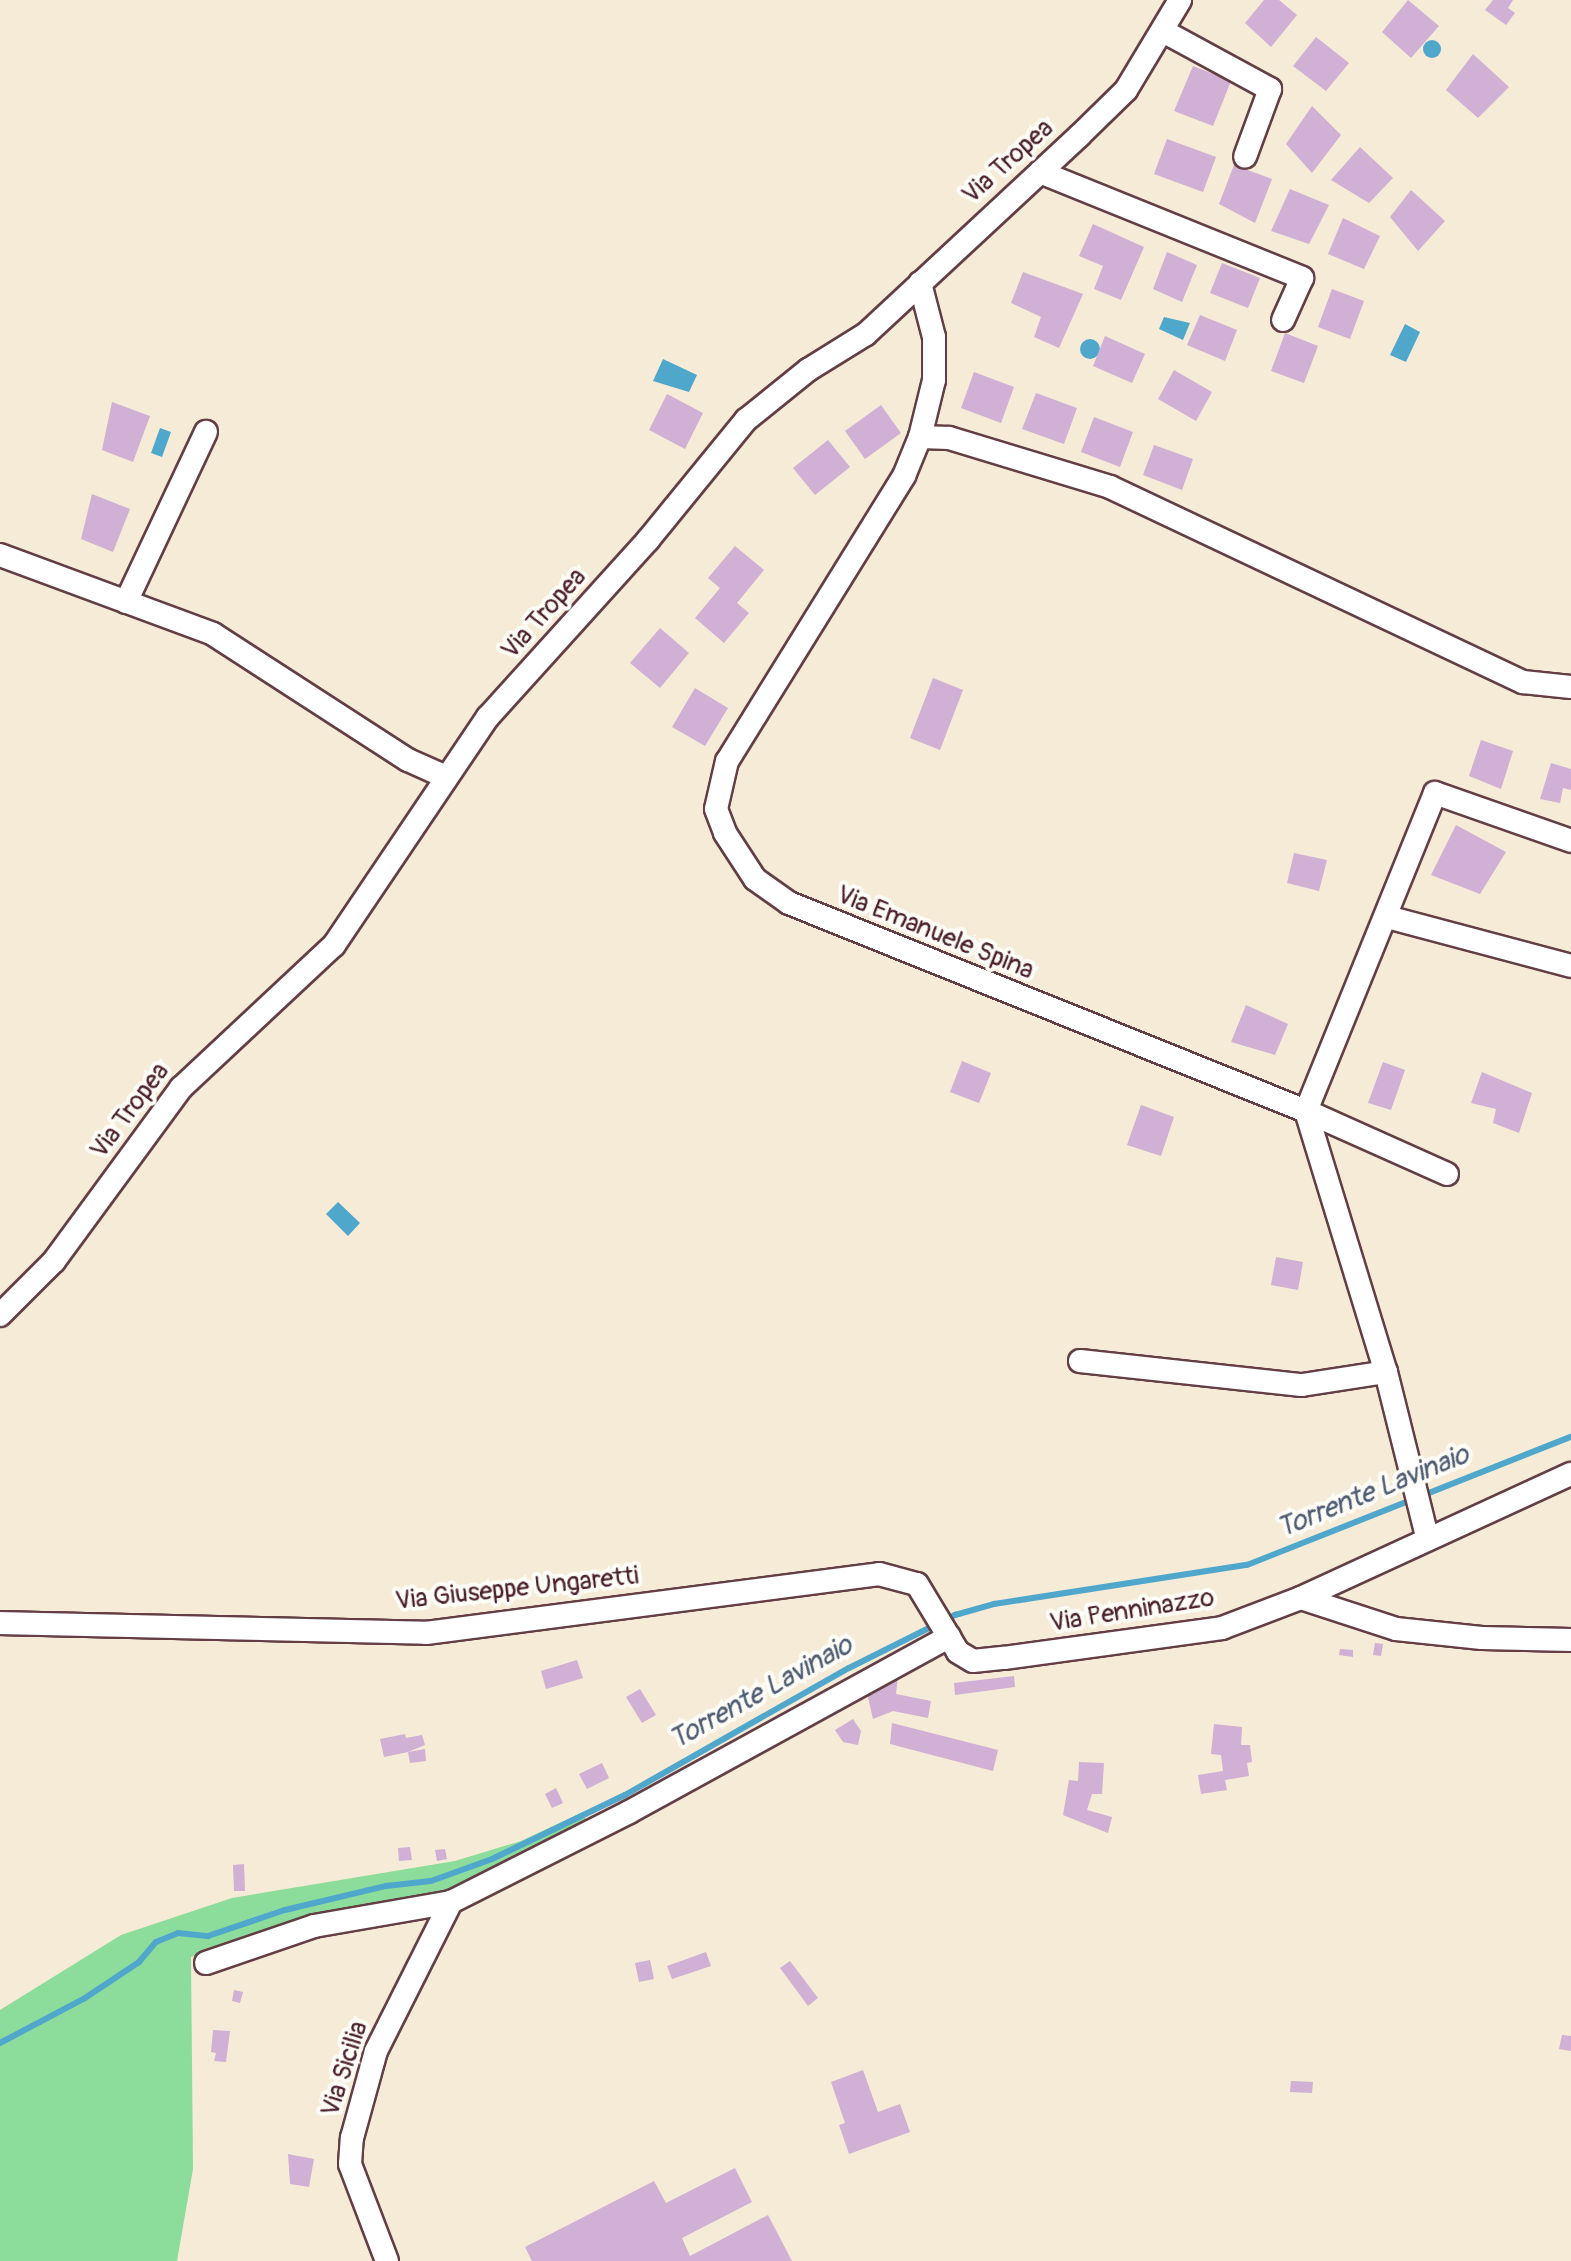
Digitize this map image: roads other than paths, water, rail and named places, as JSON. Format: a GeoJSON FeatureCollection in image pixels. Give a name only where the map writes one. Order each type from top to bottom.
{"type":"FeatureCollection","features":[{"type":"Feature","properties":{"kind":"street","name":"Via Tropea"},"geometry":{"type":"LineString","coordinates":[[0,1315],[54,1261],[181,1088],[334,945],[444,776],[488,717],[648,540],[746,420],[808,370],[866,334],[1126,90],[1180,0]]}},
{"type":"Feature","properties":{"kind":"street"},"geometry":{"type":"LineString","coordinates":[[1163,31],[1270,89],[1245,157]]}},
{"type":"Feature","properties":{"kind":"street"},"geometry":{"type":"LineString","coordinates":[[1040,172],[1302,278],[1283,320]]}},
{"type":"Feature","properties":{"kind":"street","name":"Via Emanuele Spina"},"geometry":{"type":"LineString","coordinates":[[920,283],[934,337],[934,380],[920,437],[904,476],[727,761],[716,809],[736,856],[755,879],[789,903],[833,924],[1306,1111],[1447,1174]]}},
{"type":"Feature","properties":{"kind":"street"},"geometry":{"type":"LineString","coordinates":[[126,602],[206,432]]}},
{"type":"Feature","properties":{"kind":"street"},"geometry":{"type":"LineString","coordinates":[[920,437],[949,438],[1110,487],[1523,682],[1571,687]]}},
{"type":"Feature","properties":{"kind":"street"},"geometry":{"type":"LineString","coordinates":[[0,555],[213,634],[408,760],[444,776]]}},
{"type":"Feature","properties":{"kind":"street"},"geometry":{"type":"LineString","coordinates":[[1427,1537],[1386,1372],[1306,1111],[1435,793],[1571,841]]}},
{"type":"Feature","properties":{"kind":"street"},"geometry":{"type":"LineString","coordinates":[[1387,917],[1571,966]]}},
{"type":"Feature","properties":{"kind":"street"},"geometry":{"type":"LineString","coordinates":[[1080,1361],[1302,1385],[1386,1372]]}},
{"type":"Feature","properties":{"kind":"street"},"geometry":{"type":"LineString","coordinates":[[1301,1598],[1427,1537],[1571,1474]]}},
{"type":"Feature","properties":{"kind":"street","name":"Via Giuseppe Ungaretti"},"geometry":{"type":"LineString","coordinates":[[0,1623],[426,1633],[869,1574],[917,1584],[947,1634]]}},
{"type":"Feature","properties":{"kind":"street"},"geometry":{"type":"LineString","coordinates":[[1301,1598],[1396,1629],[1482,1638],[1571,1640]]}},
{"type":"Feature","properties":{"kind":"street","name":"Via Penninazzo"},"geometry":{"type":"LineString","coordinates":[[947,1634],[973,1661],[1004,1658],[1222,1628],[1301,1598]]}},
{"type":"Feature","properties":{"kind":"street"},"geometry":{"type":"LineString","coordinates":[[206,1963],[314,1926],[451,1902],[629,1812],[947,1634]]}},
{"type":"Feature","properties":{"kind":"street","name":"Via Sicilia"},"geometry":{"type":"LineString","coordinates":[[387,2261],[350,2164],[352,2138],[376,2051],[451,1902]]}},
{"type":"Feature","properties":{"kind":"water"},"geometry":{"type":"Polygon","coordinates":[[[1432,40],[1441,49],[1432,58],[1423,49],[1432,40]]]}},
{"type":"Feature","properties":{"kind":"water"},"geometry":{"type":"Polygon","coordinates":[[[1164,317],[1190,323],[1183,340],[1159,329],[1164,317]]]}},
{"type":"Feature","properties":{"kind":"water"},"geometry":{"type":"Polygon","coordinates":[[[1405,324],[1420,332],[1406,362],[1390,355],[1405,324]]]}},
{"type":"Feature","properties":{"kind":"water"},"geometry":{"type":"Polygon","coordinates":[[[1090,339],[1097,342],[1100,349],[1097,356],[1090,359],[1083,356],[1080,349],[1083,342],[1090,339]]]}},
{"type":"Feature","properties":{"kind":"water"},"geometry":{"type":"Polygon","coordinates":[[[663,359],[697,375],[689,392],[653,381],[663,359]]]}},
{"type":"Feature","properties":{"kind":"water"},"geometry":{"type":"Polygon","coordinates":[[[160,428],[171,432],[162,457],[151,453],[160,428]]]}},
{"type":"Feature","properties":{"kind":"water"},"geometry":{"type":"Polygon","coordinates":[[[338,1202],[360,1223],[348,1236],[326,1214],[338,1202]]]}},
{"type":"Feature","properties":{"kind":"waterway","name":"Torrente Lavinaio"},"geometry":{"type":"LineString","coordinates":[[0,2043],[85,1998],[139,1962],[156,1942],[178,1933],[208,1936],[285,1910],[386,1886],[431,1881],[492,1859],[625,1795],[849,1668],[955,1615],[994,1604],[1247,1565],[1571,1437]]}}]}
